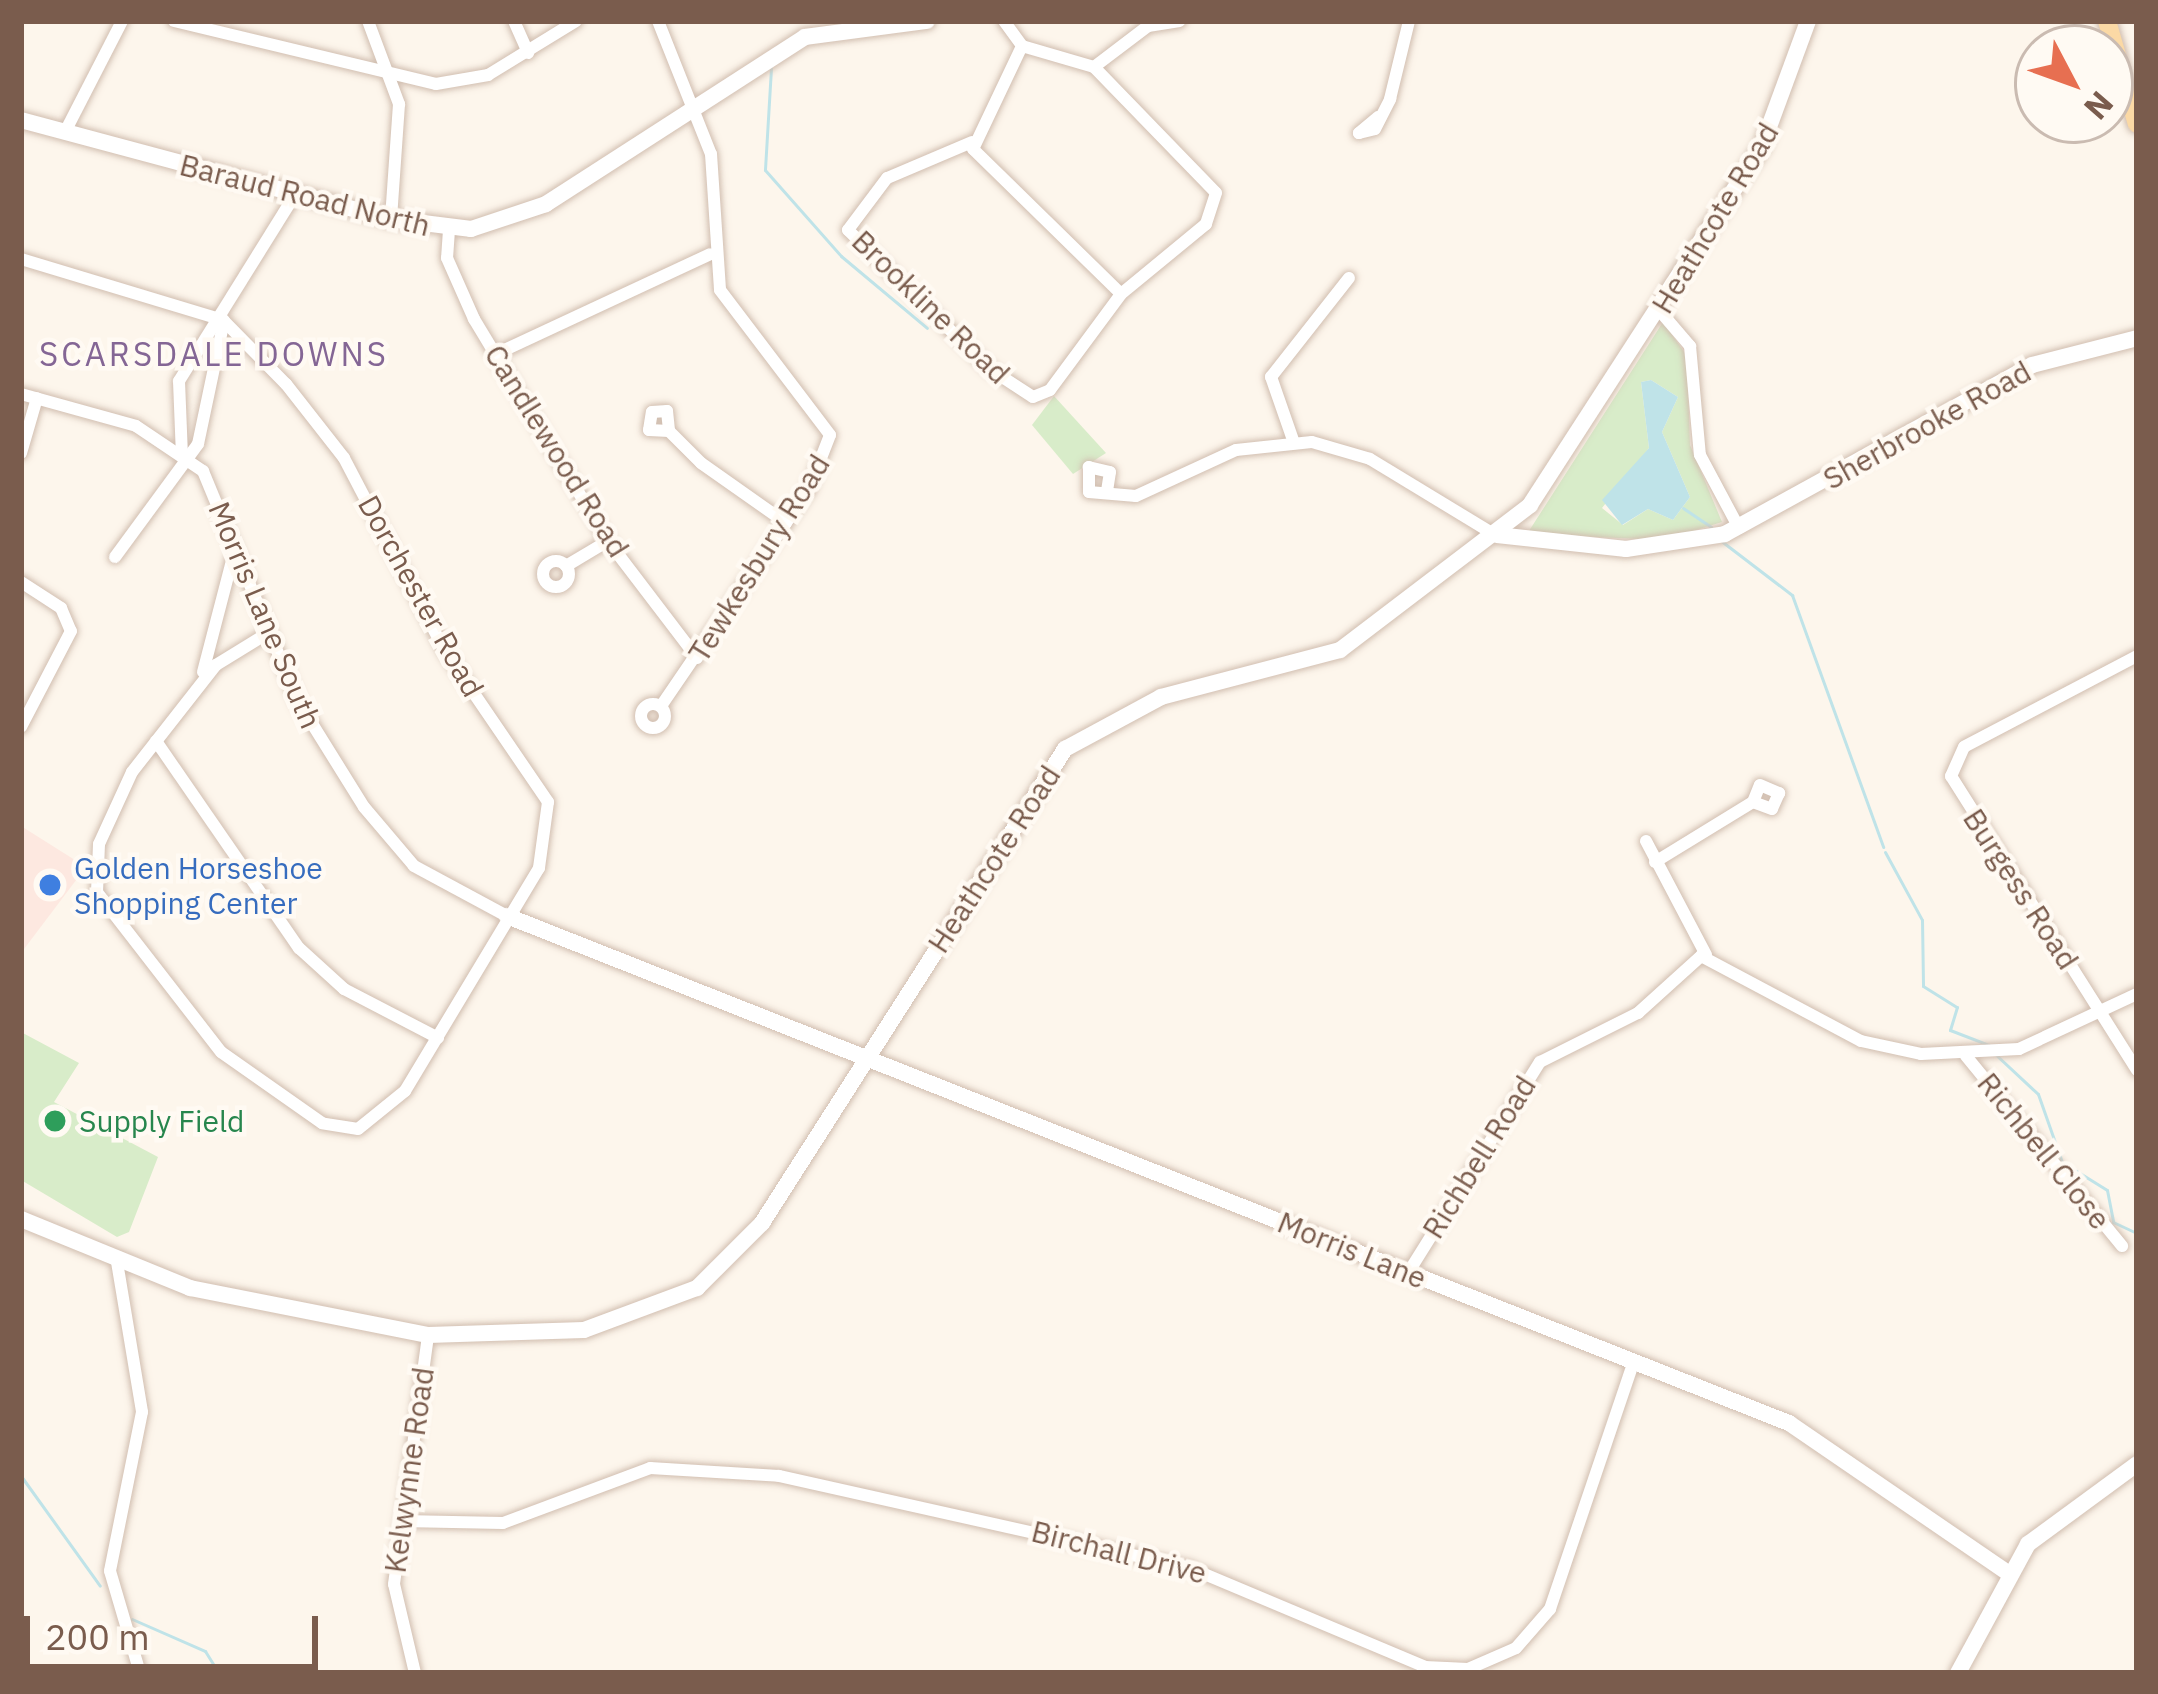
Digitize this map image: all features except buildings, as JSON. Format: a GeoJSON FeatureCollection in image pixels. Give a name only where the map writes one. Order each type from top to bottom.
{"type":"FeatureCollection","features":[{"type":"Feature","properties":{"kind":"street"},"geometry":{"type":"LineString","coordinates":[[65,132],[122,21]]}},
{"type":"Feature","properties":{"kind":"street"},"geometry":{"type":"LineString","coordinates":[[174,21],[392,77],[458,84],[528,53],[576,21]]}},
{"type":"Feature","properties":{"kind":"street"},"geometry":{"type":"LineString","coordinates":[[368,21],[392,77],[403,158],[391,219]]}},
{"type":"Feature","properties":{"kind":"street"},"geometry":{"type":"LineString","coordinates":[[514,21],[528,53]]}},
{"type":"Feature","properties":{"kind":"street","name":"Tewkesbury Road"},"geometry":{"type":"LineString","coordinates":[[658,21],[713,164],[710,254],[737,323],[829,426],[826,459],[698,658],[661,706]]}},
{"type":"Feature","properties":{"kind":"street","name":"Baraud Road North"},"geometry":{"type":"LineString","coordinates":[[21,120],[295,195],[449,230],[546,204],[815,27],[927,21]]}},
{"type":"Feature","properties":{"kind":"street"},"geometry":{"type":"LineString","coordinates":[[1004,21],[1022,46],[1094,67],[1216,193],[1206,224],[1121,294],[1067,251],[972,142],[1022,46]]}},
{"type":"Feature","properties":{"kind":"street"},"geometry":{"type":"LineString","coordinates":[[1094,67],[1148,26],[1180,21]]}},
{"type":"Feature","properties":{"kind":"street"},"geometry":{"type":"LineString","coordinates":[[1378,117],[1409,21]]}},
{"type":"Feature","properties":{"kind":"street","name":"Heathcote Road"},"geometry":{"type":"LineString","coordinates":[[21,1219],[190,1288],[428,1335],[584,1330],[697,1288],[762,1223],[1046,775],[1086,732],[1161,697],[1340,650],[1496,536],[1548,482],[1762,146],[1808,21]]}},
{"type":"Feature","properties":{"kind":"street","name":"Brookline Road"},"geometry":{"type":"LineString","coordinates":[[972,142],[887,178],[848,230],[990,369],[1033,397],[1121,294]]}},
{"type":"Feature","properties":{"kind":"street"},"geometry":{"type":"LineString","coordinates":[[182,456],[178,381],[224,320],[295,195]]}},
{"type":"Feature","properties":{"kind":"street","name":"Candlewood Road"},"geometry":{"type":"LineString","coordinates":[[449,230],[455,287],[608,542],[698,658]]}},
{"type":"Feature","properties":{"kind":"street"},"geometry":{"type":"LineString","coordinates":[[496,354],[710,254]]}},
{"type":"Feature","properties":{"kind":"street"},"geometry":{"type":"LineString","coordinates":[[21,259],[224,320]]}},
{"type":"Feature","properties":{"kind":"street"},"geometry":{"type":"LineString","coordinates":[[1294,440],[1271,377],[1349,278]]}},
{"type":"Feature","properties":{"kind":"street"},"geometry":{"type":"LineString","coordinates":[[1659,310],[1690,346],[1700,454],[1726,533]]}},
{"type":"Feature","properties":{"kind":"street"},"geometry":{"type":"LineString","coordinates":[[115,557],[182,456],[199,440],[224,320]]}},
{"type":"Feature","properties":{"kind":"street","name":"Dorchester Road"},"geometry":{"type":"LineString","coordinates":[[156,741],[99,844],[100,899],[255,1081],[335,1129],[368,1126],[437,1038],[547,851],[548,802],[446,651],[344,458],[224,320]]}},
{"type":"Feature","properties":{"kind":"street","name":"Sherbrooke Road"},"geometry":{"type":"LineString","coordinates":[[1107,491],[1136,496],[1236,449],[1294,440],[1370,459],[1496,536],[1626,549],[1726,533],[2032,365],[2137,338]]}},
{"type":"Feature","properties":{"kind":"street","name":"Morris Lane South"},"geometry":{"type":"LineString","coordinates":[[21,394],[136,426],[203,471],[268,633],[318,740],[397,848],[455,893],[668,978]]}},
{"type":"Feature","properties":{"kind":"street"},"geometry":{"type":"LineString","coordinates":[[21,453],[37,398]]}},
{"type":"Feature","properties":{"kind":"street"},"geometry":{"type":"LineString","coordinates":[[669,431],[786,523]]}},
{"type":"Feature","properties":{"kind":"street"},"geometry":{"type":"LineString","coordinates":[[566,566],[608,542]]}},
{"type":"Feature","properties":{"kind":"street"},"geometry":{"type":"LineString","coordinates":[[234,548],[227,608],[191,694],[156,741],[298,948],[344,989],[437,1038]]}},
{"type":"Feature","properties":{"kind":"street"},"geometry":{"type":"LineString","coordinates":[[21,582],[61,608],[71,631],[21,727]]}},
{"type":"Feature","properties":{"kind":"street"},"geometry":{"type":"LineString","coordinates":[[191,694],[268,633]]}},
{"type":"Feature","properties":{"kind":"street","name":"Burgess Road"},"geometry":{"type":"LineString","coordinates":[[2100,1012],[1951,768],[1964,746],[2137,656]]}},
{"type":"Feature","properties":{"kind":"street"},"geometry":{"type":"LineString","coordinates":[[1655,862],[1753,802]]}},
{"type":"Feature","properties":{"kind":"street"},"geometry":{"type":"LineString","coordinates":[[1646,841],[1706,955],[1861,1040],[1966,1056],[1996,1055],[2137,994]]}},
{"type":"Feature","properties":{"kind":"street","name":"Richbell Road"},"geometry":{"type":"LineString","coordinates":[[1408,1273],[1540,1062],[1638,1013],[1706,955]]}},
{"type":"Feature","properties":{"kind":"street","name":"Morris Lane"},"geometry":{"type":"LineString","coordinates":[[668,978],[1806,1432],[2008,1574]]}},
{"type":"Feature","properties":{"kind":"street"},"geometry":{"type":"LineString","coordinates":[[2100,1012],[2137,1070]]}},
{"type":"Feature","properties":{"kind":"street","name":"Richbell Close"},"geometry":{"type":"LineString","coordinates":[[1966,1056],[2122,1246]]}},
{"type":"Feature","properties":{"kind":"street"},"geometry":{"type":"LineString","coordinates":[[117,1262],[142,1412],[110,1571],[140,1673]]}},
{"type":"Feature","properties":{"kind":"street","name":"Kelwynne Road"},"geometry":{"type":"LineString","coordinates":[[415,1673],[393,1612],[428,1335]]}},
{"type":"Feature","properties":{"kind":"street","name":"Birchall Drive"},"geometry":{"type":"LineString","coordinates":[[402,1521],[503,1523],[650,1468],[772,1475],[1190,1568],[1435,1670],[1492,1668],[1550,1609],[1634,1361]]}},
{"type":"Feature","properties":{"kind":"street"},"geometry":{"type":"LineString","coordinates":[[1958,1673],[2008,1574],[2048,1525],[2137,1464]]}},
{"type":"Feature","properties":{"kind":"shaded area","name":"Golden Horseshoe Shopping Center"},"geometry":{"type":"Polygon","coordinates":[[[21,826],[86,867],[21,953],[21,826]]]}},
{"type":"Feature","properties":{"kind":"green space"},"geometry":{"type":"Polygon","coordinates":[[[1663,322],[1687,356],[1690,445],[1722,522],[1664,540],[1527,534],[1663,322]],[[1651,380],[1641,382],[1649,448],[1602,508],[1623,525],[1648,509],[1673,520],[1690,497],[1662,432],[1678,397],[1651,380]]]}},
{"type":"Feature","properties":{"kind":"green space"},"geometry":{"type":"Polygon","coordinates":[[[1054,396],[1106,453],[1073,474],[1032,425],[1054,396]]]}},
{"type":"Feature","properties":{"kind":"green space","name":"Supply Field"},"geometry":{"type":"Polygon","coordinates":[[[21,1032],[79,1063],[54,1102],[158,1157],[129,1232],[117,1237],[21,1180],[21,1032]]]}},
{"type":"Feature","properties":{"kind":"water"},"geometry":{"type":"Polygon","coordinates":[[[1651,380],[1678,397],[1662,432],[1690,497],[1673,520],[1648,509],[1622,525],[1602,500],[1649,448],[1641,382],[1651,380]]]}},
{"type":"Feature","properties":{"kind":"waterway"},"geometry":{"type":"LineString","coordinates":[[771,68],[765,170],[841,256],[927,328]]}},
{"type":"Feature","properties":{"kind":"waterway"},"geometry":{"type":"LineString","coordinates":[[1683,508],[1711,527]]}},
{"type":"Feature","properties":{"kind":"waterway"},"geometry":{"type":"LineString","coordinates":[[1720,540],[1792,595],[1883,847]]}},
{"type":"Feature","properties":{"kind":"waterway"},"geometry":{"type":"LineString","coordinates":[[1885,852],[1922,920],[1923,986],[1957,1007],[1950,1030],[1989,1045]]}},
{"type":"Feature","properties":{"kind":"waterway"},"geometry":{"type":"LineString","coordinates":[[1994,1053],[2038,1094],[2062,1162],[2107,1190],[2113,1222],[2137,1233]]}},
{"type":"Feature","properties":{"kind":"waterway"},"geometry":{"type":"LineString","coordinates":[[21,1476],[100,1586]]}},
{"type":"Feature","properties":{"kind":"waterway"},"geometry":{"type":"LineString","coordinates":[[132,1619],[205,1651],[219,1673]]}},
{"type":"Feature","properties":{"kind":"place","name":"Golden Horseshoe Shopping Center"},"geometry":{"type":"Point","coordinates":[50,885]}},
{"type":"Feature","properties":{"kind":"place","name":"Supply Field"},"geometry":{"type":"Point","coordinates":[55,1121]}},
{"type":"Feature","properties":{"kind":"district","name":"SCARSDALE DOWNS"},"geometry":{"type":"Point","coordinates":[214,354]}}]}
